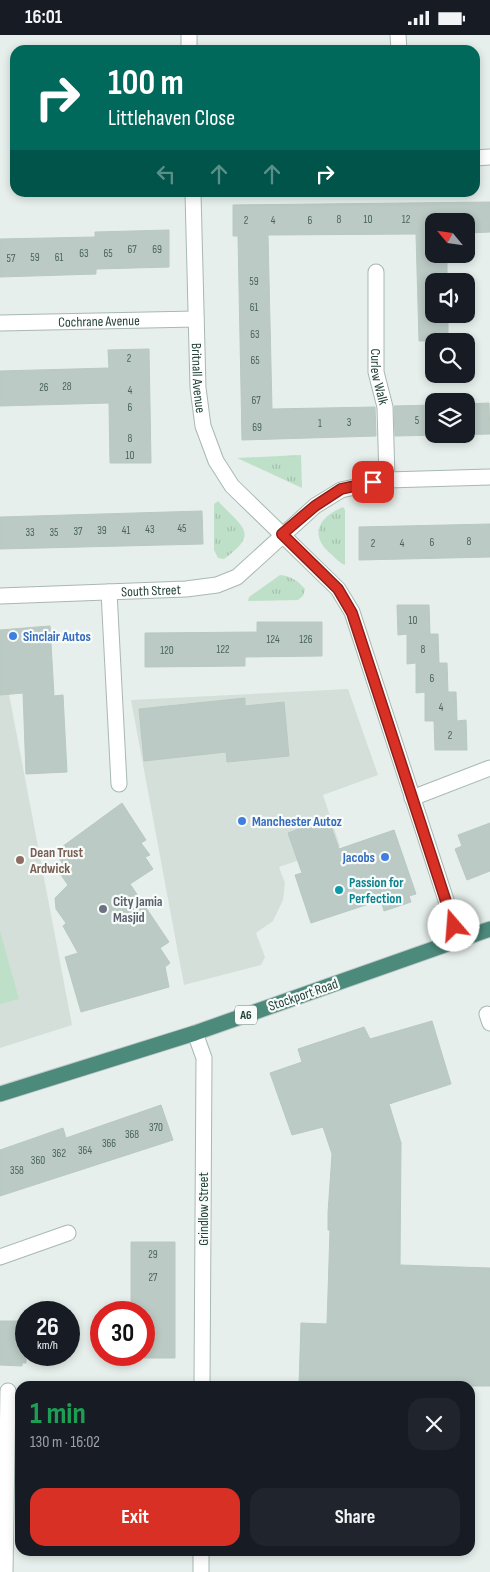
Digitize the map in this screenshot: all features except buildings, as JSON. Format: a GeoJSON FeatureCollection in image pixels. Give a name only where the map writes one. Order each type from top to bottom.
{"type":"FeatureCollection","features":[{"type":"Feature","properties":{"kind":"highway","name":"Stockport Road"},"geometry":{"type":"LineString","coordinates":[[0,1094],[195,1033],[490,929]]}},
{"type":"Feature","properties":{"kind":"street","name":"Britnall Avenue"},"geometry":{"type":"LineString","coordinates":[[193,197],[198,388],[203,426],[216,461],[232,486],[338,589],[352,613],[459,940]]}},
{"type":"Feature","properties":{"kind":"street","name":"Curlew Walk"},"geometry":{"type":"LineString","coordinates":[[376,272],[376,372],[385,407],[388,480]]}},
{"type":"Feature","properties":{"kind":"street","name":"Cochrane Avenue"},"geometry":{"type":"LineString","coordinates":[[0,323],[196,319]]}},
{"type":"Feature","properties":{"kind":"street","name":"South Street"},"geometry":{"type":"LineString","coordinates":[[0,596],[109,592],[217,585],[238,577],[282,534],[315,506],[341,489],[388,480],[490,477]]}},
{"type":"Feature","properties":{"kind":"street"},"geometry":{"type":"LineString","coordinates":[[109,592],[120,784]]}},
{"type":"Feature","properties":{"kind":"street"},"geometry":{"type":"LineString","coordinates":[[412,798],[490,768]]}},
{"type":"Feature","properties":{"kind":"street","name":"Grindlow Street"},"geometry":{"type":"LineString","coordinates":[[195,1033],[204,1058],[202,1381]]}},
{"type":"Feature","properties":{"kind":"street"},"geometry":{"type":"LineString","coordinates":[[0,1257],[68,1233]]}},
{"type":"Feature","properties":{"kind":"street"},"geometry":{"type":"LineString","coordinates":[[5,1572],[9,1391]]}},
{"type":"Feature","properties":{"kind":"street"},"geometry":{"type":"LineString","coordinates":[[201,1556],[201,1572]]}},
{"type":"Feature","properties":{"kind":"shaded area","name":"Manchester Autoz"},"geometry":{"type":"Polygon","coordinates":[[[348,689],[378,775],[323,795],[340,846],[279,867],[285,883],[283,900],[273,921],[256,933],[265,957],[261,965],[184,985],[131,700],[348,689]]]}},
{"type":"Feature","properties":{"kind":"shaded area","name":"Dean Trust Ardwick"},"geometry":{"type":"Polygon","coordinates":[[[9,694],[72,1025],[0,1048],[0,695],[9,694]]]}},
{"type":"Feature","properties":{"kind":"green space"},"geometry":{"type":"Polygon","coordinates":[[[301,455],[302,488],[237,458],[301,455]]]}},
{"type":"Feature","properties":{"kind":"green space"},"geometry":{"type":"Polygon","coordinates":[[[218,501],[240,524],[245,536],[242,543],[224,559],[218,558],[214,550],[214,504],[218,501]]]}},
{"type":"Feature","properties":{"kind":"green space"},"geometry":{"type":"Polygon","coordinates":[[[343,507],[345,510],[345,565],[325,548],[320,541],[319,534],[319,528],[327,516],[343,507]]]}},
{"type":"Feature","properties":{"kind":"green space"},"geometry":{"type":"Polygon","coordinates":[[[280,575],[291,578],[300,584],[305,589],[303,596],[298,600],[248,601],[249,597],[280,575]]]}},
{"type":"Feature","properties":{"kind":"green space"},"geometry":{"type":"Polygon","coordinates":[[[0,931],[19,999],[0,1004],[0,931]]]}},
{"type":"Feature","properties":{"kind":"place","name":"Sinclair Autos"},"geometry":{"type":"Point","coordinates":[13,636]}},
{"type":"Feature","properties":{"kind":"place","name":"Manchester Autoz"},"geometry":{"type":"Point","coordinates":[242,821]}},
{"type":"Feature","properties":{"kind":"place","name":"Jacobs"},"geometry":{"type":"Point","coordinates":[385,857]}},
{"type":"Feature","properties":{"kind":"place","name":"Dean Trust Ardwick"},"geometry":{"type":"Point","coordinates":[20,860]}},
{"type":"Feature","properties":{"kind":"place","name":"Passion for Perfection"},"geometry":{"type":"Point","coordinates":[339,890]}},
{"type":"Feature","properties":{"kind":"place","name":"City Jamia Masjid"},"geometry":{"type":"Point","coordinates":[103,909]}},
{"type":"Feature","properties":{"kind":"route"},"geometry":{"type":"LineString","coordinates":[[373,482],[341,489],[315,506],[282,534],[338,589],[352,613],[454,926]]}}]}
